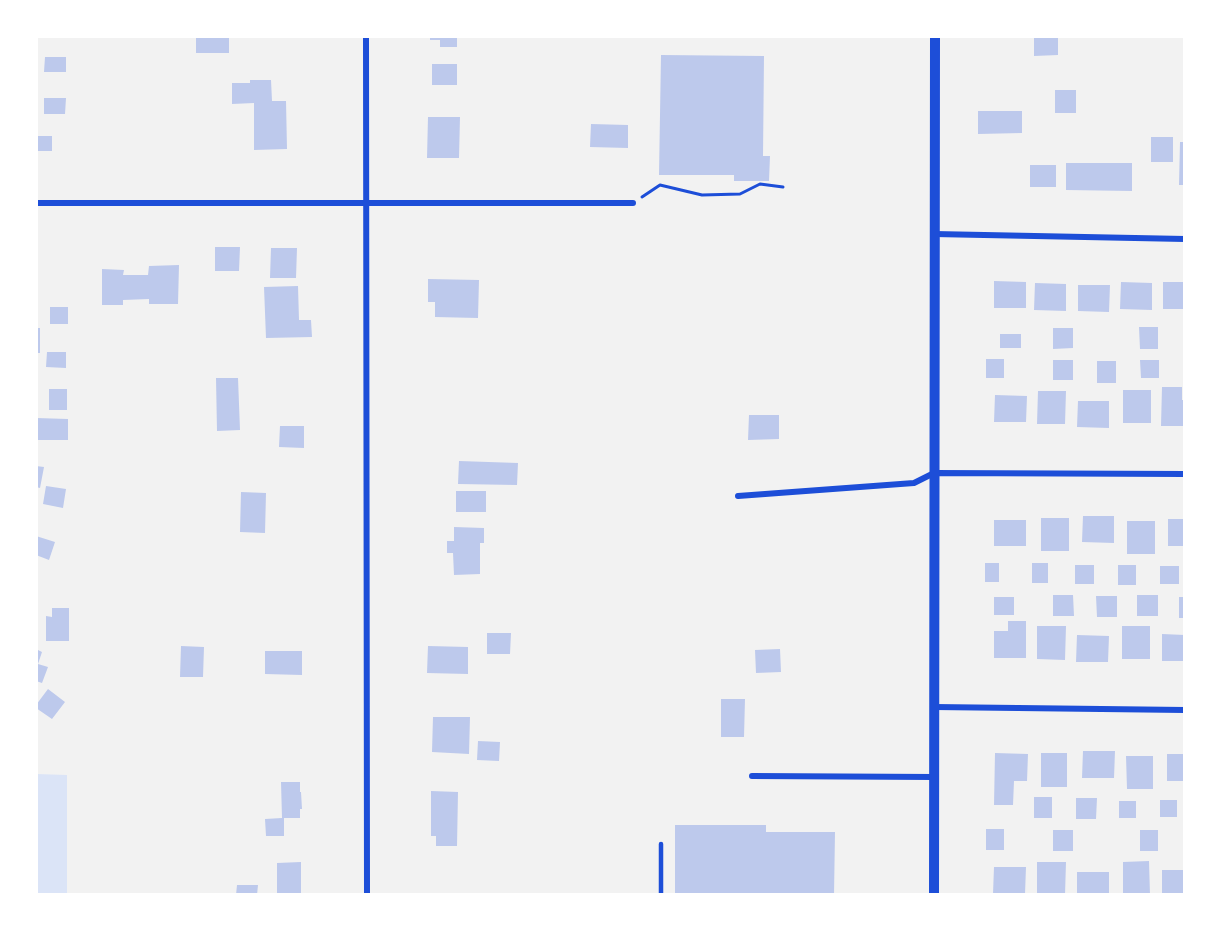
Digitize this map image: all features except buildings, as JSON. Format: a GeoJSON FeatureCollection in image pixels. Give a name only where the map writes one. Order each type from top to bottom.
{"type":"FeatureCollection","features":[{"type":"Feature","properties":{"kind":"street"},"geometry":{"type":"LineString","coordinates":[[366,36],[367,895]]}},
{"type":"Feature","properties":{"kind":"street"},"geometry":{"type":"LineString","coordinates":[[934,895],[935,36]]}},
{"type":"Feature","properties":{"kind":"street"},"geometry":{"type":"LineString","coordinates":[[36,203],[633,203]]}},
{"type":"Feature","properties":{"kind":"street"},"geometry":{"type":"LineString","coordinates":[[934,234],[1185,239]]}},
{"type":"Feature","properties":{"kind":"street"},"geometry":{"type":"LineString","coordinates":[[738,496],[914,483],[934,473],[1185,474]]}},
{"type":"Feature","properties":{"kind":"street"},"geometry":{"type":"LineString","coordinates":[[934,707],[1185,710]]}},
{"type":"Feature","properties":{"kind":"street"},"geometry":{"type":"LineString","coordinates":[[752,776],[934,777]]}},
{"type":"Feature","properties":{"kind":"lane"},"geometry":{"type":"LineString","coordinates":[[661,844],[661,895]]}},
{"type":"Feature","properties":{"kind":"path"},"geometry":{"type":"LineString","coordinates":[[633,203],[660,185],[702,195],[740,194],[760,184],[783,187]]}},
{"type":"Feature","properties":{"kind":"shaded area"},"geometry":{"type":"Polygon","coordinates":[[[36,774],[67,775],[67,895],[36,895],[36,774]]]}}]}
